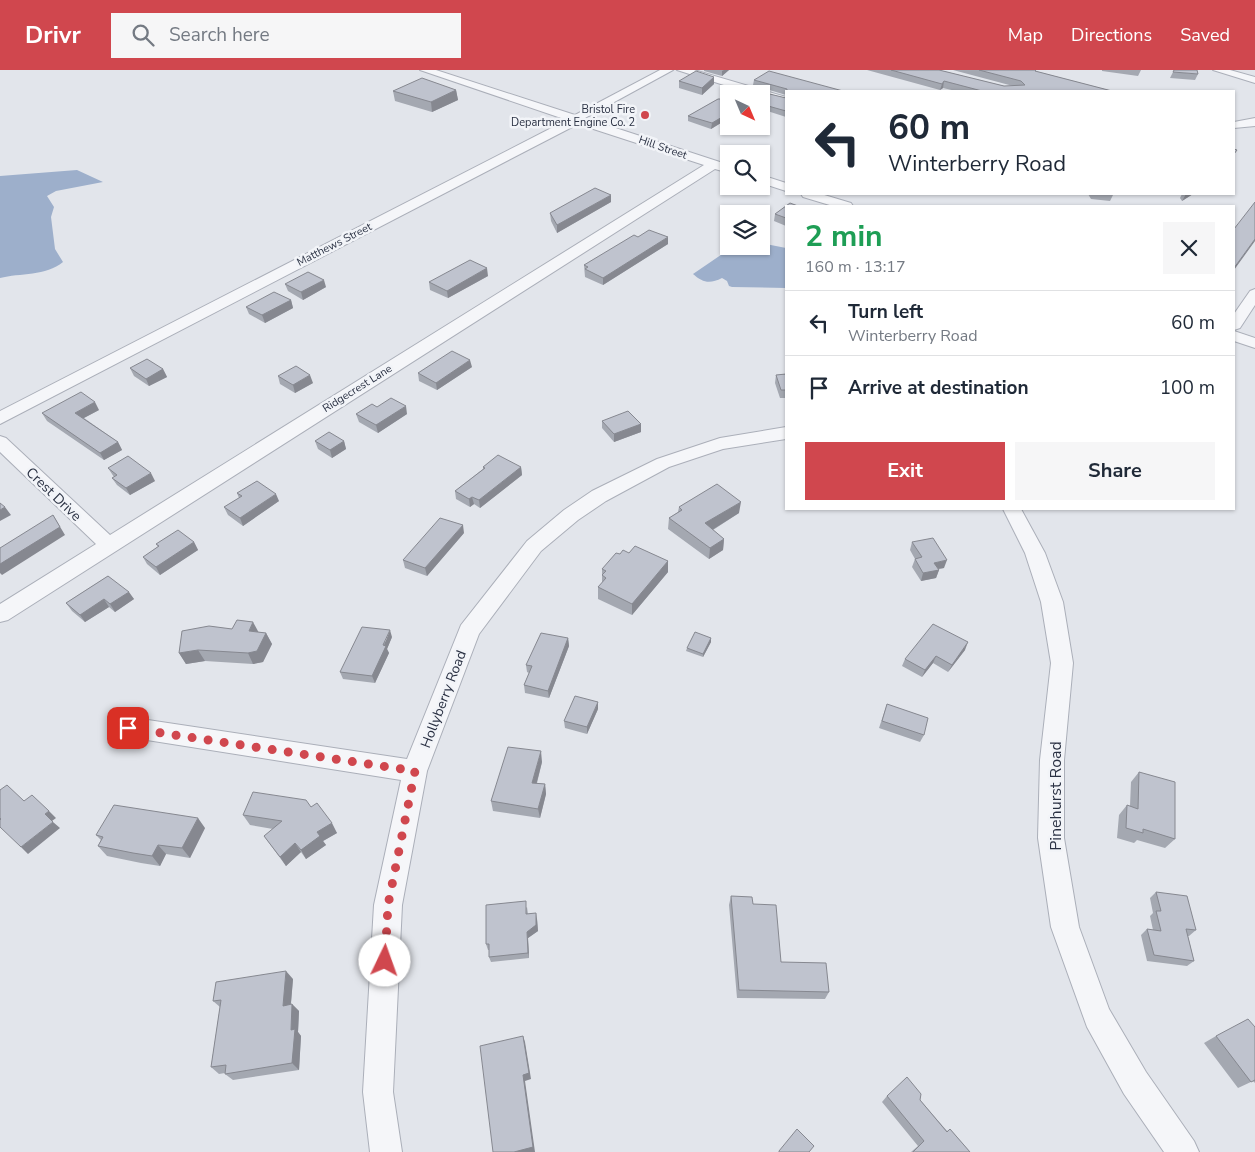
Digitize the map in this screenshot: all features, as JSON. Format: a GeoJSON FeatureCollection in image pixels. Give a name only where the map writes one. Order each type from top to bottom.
{"type":"FeatureCollection","features":[{"type":"Feature","properties":{"kind":"street","name":"Hill Street"},"geometry":{"type":"LineString","coordinates":[[425,70],[578,118],[720,166]]}},
{"type":"Feature","properties":{"kind":"street","name":"Matthews Street"},"geometry":{"type":"LineString","coordinates":[[0,418],[668,70]]}},
{"type":"Feature","properties":{"kind":"street"},"geometry":{"type":"LineString","coordinates":[[682,70],[785,100]]}},
{"type":"Feature","properties":{"kind":"street"},"geometry":{"type":"LineString","coordinates":[[1218,70],[1255,80]]}},
{"type":"Feature","properties":{"kind":"street"},"geometry":{"type":"LineString","coordinates":[[1235,125],[1255,122]]}},
{"type":"Feature","properties":{"kind":"street","name":"Ridgecrest Lane"},"geometry":{"type":"LineString","coordinates":[[0,614],[720,167]]}},
{"type":"Feature","properties":{"kind":"street"},"geometry":{"type":"LineString","coordinates":[[770,182],[785,187]]}},
{"type":"Feature","properties":{"kind":"street"},"geometry":{"type":"LineString","coordinates":[[811,195],[843,205]]}},
{"type":"Feature","properties":{"kind":"street"},"geometry":{"type":"LineString","coordinates":[[1235,324],[1255,294]]}},
{"type":"Feature","properties":{"kind":"street"},"geometry":{"type":"LineString","coordinates":[[1235,336],[1255,343]]}},
{"type":"Feature","properties":{"kind":"street","name":"Hollyberry Road"},"geometry":{"type":"LineString","coordinates":[[386,1152],[378,1092],[388,905],[415,771],[468,631],[534,546],[571,515],[599,496],[663,463],[720,444],[785,433]]}},
{"type":"Feature","properties":{"kind":"street","name":"Crest Drive"},"geometry":{"type":"LineString","coordinates":[[0,442],[109,545]]}},
{"type":"Feature","properties":{"kind":"street","name":"Pinehurst Road"},"geometry":{"type":"LineString","coordinates":[[1013,510],[1035,553],[1052,602],[1062,663],[1052,760],[1052,838],[1065,927],[1097,1017],[1135,1083],[1183,1152]]}},
{"type":"Feature","properties":{"kind":"street"},"geometry":{"type":"LineString","coordinates":[[128,728],[415,771]]}},
{"type":"Feature","properties":{"kind":"water"},"geometry":{"type":"Polygon","coordinates":[[[77,170],[103,182],[56,191],[47,196],[54,207],[51,217],[55,249],[63,262],[49,270],[0,278],[0,176],[77,170]]]}},
{"type":"Feature","properties":{"kind":"water"},"geometry":{"type":"Polygon","coordinates":[[[770,245],[785,248],[785,288],[732,287],[722,278],[707,282],[693,274],[721,255],[770,255],[770,245]]]}},
{"type":"Feature","properties":{"kind":"building"},"geometry":{"type":"Polygon","coordinates":[[[891,70],[939,70],[1004,86],[1025,85],[1021,81],[979,70],[1036,70],[1108,90],[978,90],[944,81],[942,84],[891,70]]]}},
{"type":"Feature","properties":{"kind":"building"},"geometry":{"type":"Polygon","coordinates":[[[1174,70],[1197,70],[1198,74],[1173,72],[1174,70]]]}},
{"type":"Feature","properties":{"kind":"building"},"geometry":{"type":"Polygon","coordinates":[[[696,71],[714,77],[702,88],[679,81],[696,71]]]}},
{"type":"Feature","properties":{"kind":"building"},"geometry":{"type":"Polygon","coordinates":[[[769,71],[839,90],[787,90],[754,80],[769,71]]]}},
{"type":"Feature","properties":{"kind":"building"},"geometry":{"type":"Polygon","coordinates":[[[422,78],[456,90],[431,102],[393,91],[422,78]]]}},
{"type":"Feature","properties":{"kind":"building"},"geometry":{"type":"Polygon","coordinates":[[[770,94],[785,98],[785,111],[770,107],[770,94]]]}},
{"type":"Feature","properties":{"kind":"building"},"geometry":{"type":"Polygon","coordinates":[[[720,99],[720,118],[712,123],[688,116],[720,99]]]}},
{"type":"Feature","properties":{"kind":"building"},"geometry":{"type":"Polygon","coordinates":[[[595,188],[611,195],[557,225],[550,213],[595,188]]]}},
{"type":"Feature","properties":{"kind":"building"},"geometry":{"type":"Polygon","coordinates":[[[1255,202],[1255,239],[1235,267],[1235,228],[1255,202]]]}},
{"type":"Feature","properties":{"kind":"building"},"geometry":{"type":"Polygon","coordinates":[[[785,207],[785,218],[775,214],[785,207]]]}},
{"type":"Feature","properties":{"kind":"building"},"geometry":{"type":"Polygon","coordinates":[[[649,230],[668,237],[603,278],[585,269],[588,267],[584,265],[634,235],[638,237],[649,230]]]}},
{"type":"Feature","properties":{"kind":"building"},"geometry":{"type":"Polygon","coordinates":[[[470,260],[487,268],[447,291],[429,282],[470,260]]]}},
{"type":"Feature","properties":{"kind":"building"},"geometry":{"type":"Polygon","coordinates":[[[308,272],[324,280],[301,292],[285,284],[308,272]]]}},
{"type":"Feature","properties":{"kind":"building"},"geometry":{"type":"Polygon","coordinates":[[[274,292],[291,300],[262,315],[246,307],[274,292]]]}},
{"type":"Feature","properties":{"kind":"building"},"geometry":{"type":"Polygon","coordinates":[[[452,351],[470,360],[436,383],[418,373],[452,351]]]}},
{"type":"Feature","properties":{"kind":"building"},"geometry":{"type":"Polygon","coordinates":[[[147,359],[163,369],[146,379],[130,368],[147,359]]]}},
{"type":"Feature","properties":{"kind":"building"},"geometry":{"type":"Polygon","coordinates":[[[296,366],[310,375],[293,385],[278,376],[296,366]]]}},
{"type":"Feature","properties":{"kind":"building"},"geometry":{"type":"Polygon","coordinates":[[[785,374],[785,390],[781,390],[776,375],[785,374]]]}},
{"type":"Feature","properties":{"kind":"building"},"geometry":{"type":"Polygon","coordinates":[[[81,392],[95,402],[75,413],[118,442],[100,453],[42,413],[81,392]]]}},
{"type":"Feature","properties":{"kind":"building"},"geometry":{"type":"Polygon","coordinates":[[[391,398],[406,406],[376,425],[356,414],[372,404],[377,407],[391,398]]]}},
{"type":"Feature","properties":{"kind":"building"},"geometry":{"type":"Polygon","coordinates":[[[628,411],[641,424],[614,434],[602,421],[628,411]]]}},
{"type":"Feature","properties":{"kind":"building"},"geometry":{"type":"Polygon","coordinates":[[[329,432],[344,441],[330,450],[315,441],[329,432]]]}},
{"type":"Feature","properties":{"kind":"building"},"geometry":{"type":"Polygon","coordinates":[[[498,455],[521,467],[479,500],[472,497],[469,499],[455,491],[485,468],[483,467],[498,455]]]}},
{"type":"Feature","properties":{"kind":"building"},"geometry":{"type":"Polygon","coordinates":[[[128,456],[151,473],[126,488],[112,478],[117,475],[108,468],[128,456]]]}},
{"type":"Feature","properties":{"kind":"building"},"geometry":{"type":"Polygon","coordinates":[[[257,481],[276,494],[240,518],[224,507],[242,496],[237,493],[257,481]]]}},
{"type":"Feature","properties":{"kind":"building"},"geometry":{"type":"Polygon","coordinates":[[[717,484],[741,502],[705,523],[724,539],[710,548],[669,518],[682,510],[679,507],[717,484]]]}},
{"type":"Feature","properties":{"kind":"building"},"geometry":{"type":"Polygon","coordinates":[[[0,503],[5,507],[0,510],[0,503]]]}},
{"type":"Feature","properties":{"kind":"building"},"geometry":{"type":"Polygon","coordinates":[[[53,515],[60,527],[0,564],[0,548],[53,515]]]}},
{"type":"Feature","properties":{"kind":"building"},"geometry":{"type":"Polygon","coordinates":[[[440,518],[463,525],[425,568],[403,560],[440,518]]]}},
{"type":"Feature","properties":{"kind":"building"},"geometry":{"type":"Polygon","coordinates":[[[178,530],[194,542],[156,567],[143,557],[159,546],[156,544],[178,530]]]}},
{"type":"Feature","properties":{"kind":"building"},"geometry":{"type":"Polygon","coordinates":[[[933,538],[947,560],[934,563],[939,570],[923,573],[915,559],[922,557],[912,542],[933,538]]]}},
{"type":"Feature","properties":{"kind":"building"},"geometry":{"type":"Polygon","coordinates":[[[635,546],[668,561],[632,604],[598,587],[606,578],[602,575],[606,571],[602,569],[616,553],[620,554],[623,550],[629,553],[635,546]]]}},
{"type":"Feature","properties":{"kind":"building"},"geometry":{"type":"Polygon","coordinates":[[[108,576],[129,592],[110,604],[104,599],[80,615],[66,603],[108,576]]]}},
{"type":"Feature","properties":{"kind":"building"},"geometry":{"type":"Polygon","coordinates":[[[237,620],[253,622],[249,631],[266,633],[257,651],[248,653],[198,650],[179,653],[182,631],[209,626],[232,629],[237,620]]]}},
{"type":"Feature","properties":{"kind":"building"},"geometry":{"type":"Polygon","coordinates":[[[933,624],[968,642],[952,665],[936,656],[925,670],[905,659],[933,624]]]}},
{"type":"Feature","properties":{"kind":"building"},"geometry":{"type":"Polygon","coordinates":[[[362,627],[390,630],[383,645],[386,646],[372,676],[340,672],[362,627]]]}},
{"type":"Feature","properties":{"kind":"building"},"geometry":{"type":"Polygon","coordinates":[[[695,632],[711,638],[703,654],[687,648],[695,632]]]}},
{"type":"Feature","properties":{"kind":"building"},"geometry":{"type":"Polygon","coordinates":[[[541,633],[568,638],[548,691],[524,685],[532,666],[526,665],[541,633]]]}},
{"type":"Feature","properties":{"kind":"building"},"geometry":{"type":"Polygon","coordinates":[[[575,696],[598,702],[587,727],[564,721],[575,696]]]}},
{"type":"Feature","properties":{"kind":"building"},"geometry":{"type":"Polygon","coordinates":[[[887,704],[928,718],[924,735],[882,721],[887,704]]]}},
{"type":"Feature","properties":{"kind":"building"},"geometry":{"type":"Polygon","coordinates":[[[508,747],[541,751],[532,783],[545,784],[538,809],[491,801],[508,747]]]}},
{"type":"Feature","properties":{"kind":"building"},"geometry":{"type":"Polygon","coordinates":[[[1139,772],[1175,782],[1175,839],[1143,829],[1143,833],[1126,828],[1127,805],[1138,809],[1139,772]]]}},
{"type":"Feature","properties":{"kind":"building"},"geometry":{"type":"Polygon","coordinates":[[[7,785],[24,801],[32,795],[49,811],[45,814],[53,822],[21,847],[0,827],[0,790],[7,785]]]}},
{"type":"Feature","properties":{"kind":"building"},"geometry":{"type":"Polygon","coordinates":[[[253,792],[306,800],[311,807],[317,803],[332,823],[317,832],[320,836],[301,850],[295,843],[280,857],[264,836],[282,821],[243,815],[253,792]]]}},
{"type":"Feature","properties":{"kind":"building"},"geometry":{"type":"Polygon","coordinates":[[[114,805],[198,818],[182,848],[158,845],[152,856],[98,846],[103,837],[96,835],[114,805]]]}},
{"type":"Feature","properties":{"kind":"building"},"geometry":{"type":"Polygon","coordinates":[[[1156,892],[1187,896],[1196,930],[1186,929],[1194,961],[1154,955],[1147,929],[1161,931],[1156,911],[1161,911],[1156,892]]]}},
{"type":"Feature","properties":{"kind":"building"},"geometry":{"type":"Polygon","coordinates":[[[731,896],[752,897],[753,904],[776,905],[781,962],[826,963],[829,992],[739,990],[731,896]]]}},
{"type":"Feature","properties":{"kind":"building"},"geometry":{"type":"Polygon","coordinates":[[[526,901],[526,914],[536,913],[536,925],[527,932],[528,953],[489,957],[489,944],[486,944],[486,905],[526,901]]]}},
{"type":"Feature","properties":{"kind":"building"},"geometry":{"type":"Polygon","coordinates":[[[286,971],[283,1006],[292,1004],[291,1030],[295,1029],[292,1063],[225,1074],[226,1065],[211,1067],[221,1000],[213,1001],[216,982],[286,971]]]}},
{"type":"Feature","properties":{"kind":"building"},"geometry":{"type":"Polygon","coordinates":[[[1248,1019],[1255,1027],[1255,1080],[1251,1082],[1216,1036],[1248,1019]]]}},
{"type":"Feature","properties":{"kind":"building"},"geometry":{"type":"Polygon","coordinates":[[[523,1036],[529,1073],[523,1075],[533,1147],[514,1152],[493,1152],[480,1046],[523,1036]]]}},
{"type":"Feature","properties":{"kind":"building"},"geometry":{"type":"Polygon","coordinates":[[[907,1077],[921,1094],[920,1100],[947,1132],[950,1129],[970,1152],[913,1152],[924,1141],[887,1096],[907,1077]]]}},
{"type":"Feature","properties":{"kind":"building"},"geometry":{"type":"Polygon","coordinates":[[[797,1129],[814,1146],[809,1152],[779,1152],[779,1151],[797,1129]]]}},
{"type":"Feature","properties":{"kind":"place","name":"Bristol Fire Department Engine Co. 2"},"geometry":{"type":"Point","coordinates":[645,115]}},
{"type":"Feature","properties":{"kind":"route"},"geometry":{"type":"LineString","coordinates":[[128,728],[415,771],[388,905],[385,961]]}}]}
